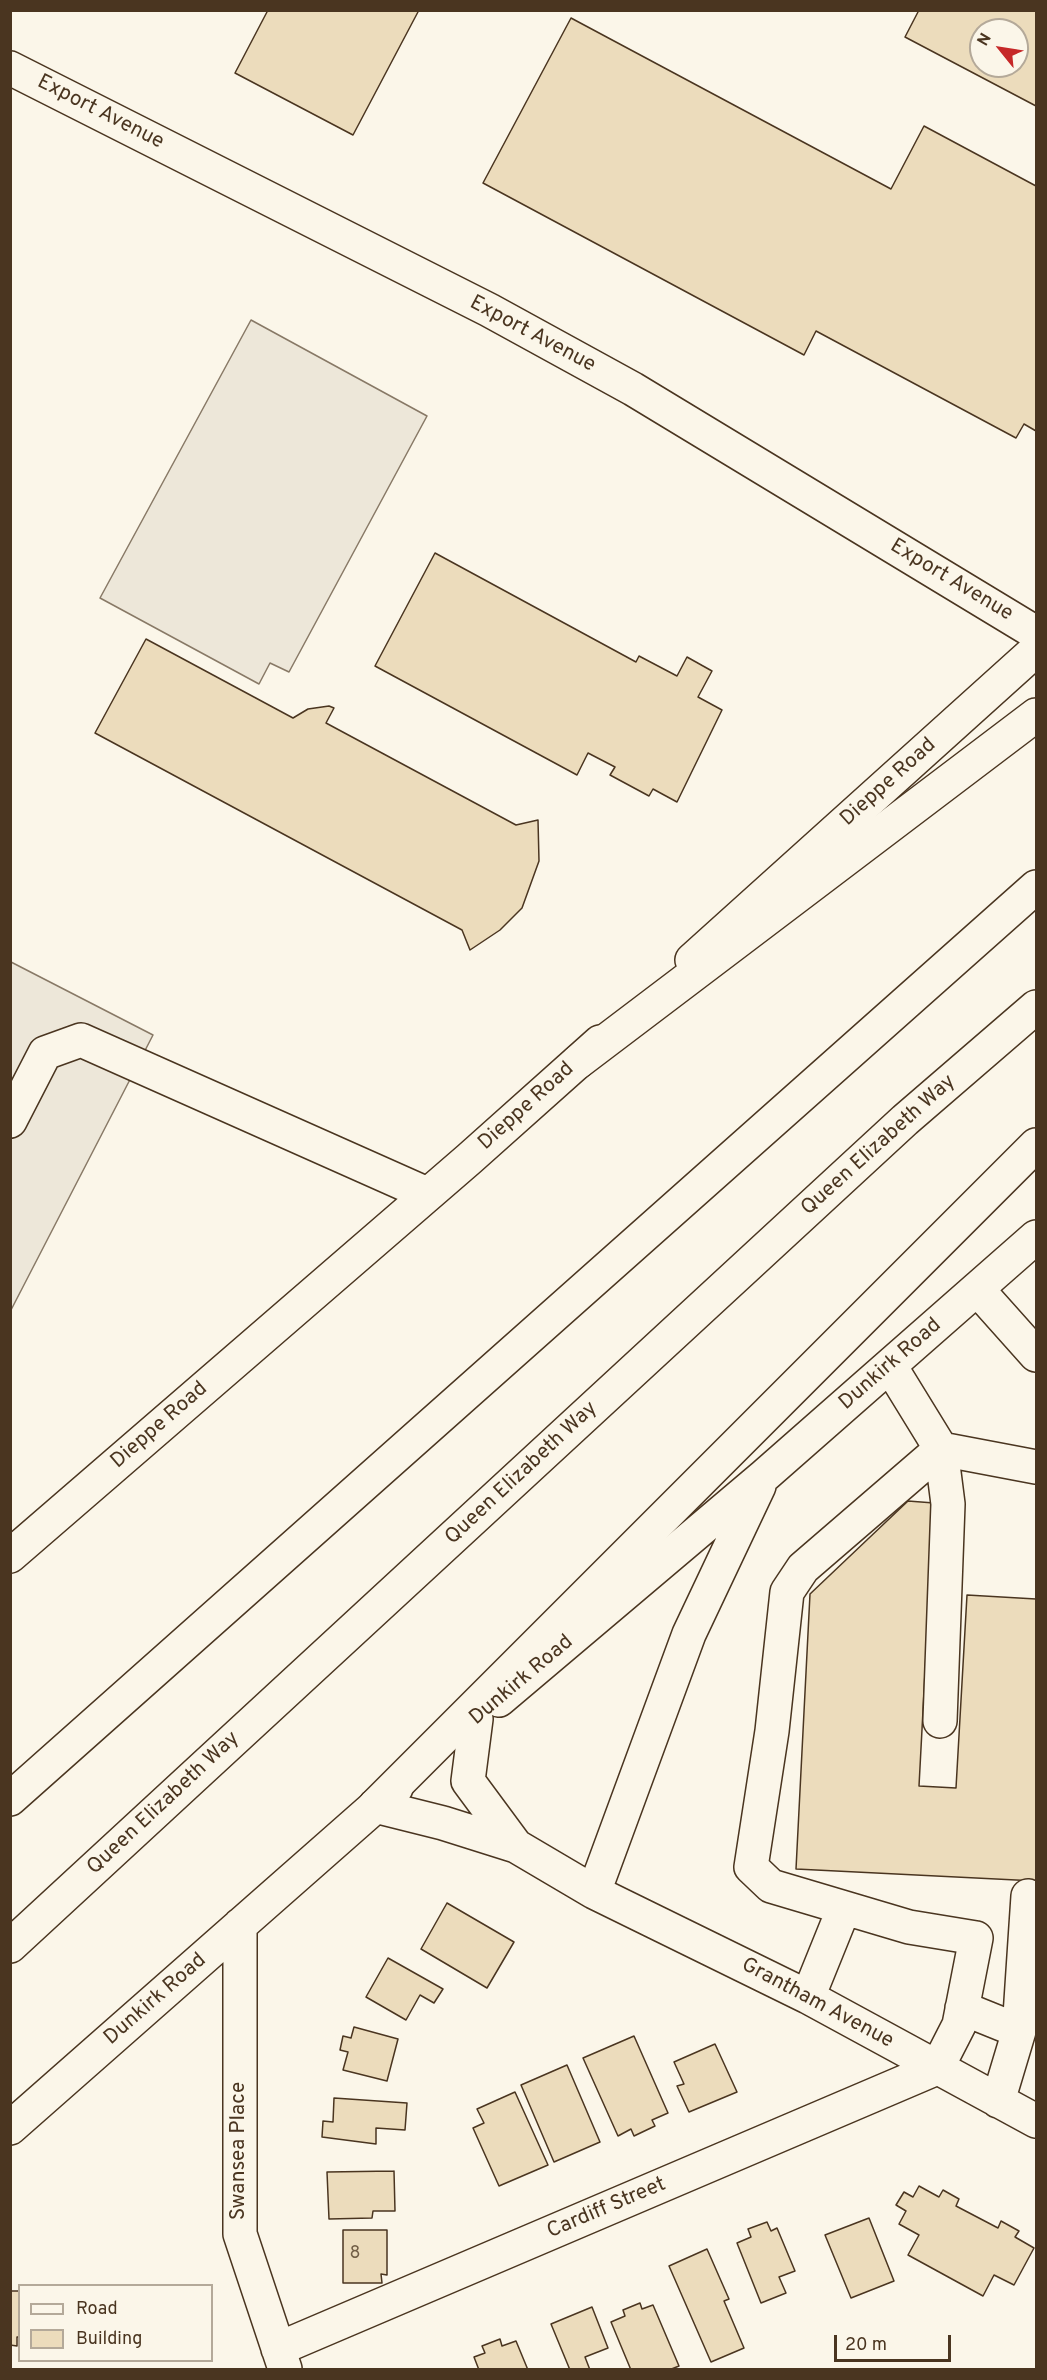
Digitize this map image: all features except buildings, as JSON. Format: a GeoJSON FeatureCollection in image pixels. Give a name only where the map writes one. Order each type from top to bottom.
{"type":"FeatureCollection","features":[{"type":"Feature","properties":{"kind":"main road","name":"Export Avenue"},"geometry":{"type":"LineString","coordinates":[[10,68],[489,310],[623,384],[1036,633]]}},
{"type":"Feature","properties":{"kind":"main road","name":"Dieppe Road"},"geometry":{"type":"LineString","coordinates":[[10,1556],[578,1062],[1036,650]]}},
{"type":"Feature","properties":{"kind":"main road"},"geometry":{"type":"LineString","coordinates":[[578,1062],[1036,715]]}},
{"type":"Feature","properties":{"kind":"main road"},"geometry":{"type":"LineString","coordinates":[[10,1799],[1036,887]]}},
{"type":"Feature","properties":{"kind":"main road","name":"Queen Elizabeth Way"},"geometry":{"type":"LineString","coordinates":[[10,1946],[905,1120],[1036,1007]]}},
{"type":"Feature","properties":{"kind":"main road"},"geometry":{"type":"LineString","coordinates":[[10,1121],[45,1053],[81,1040],[427,1194]]}},
{"type":"Feature","properties":{"kind":"main road"},"geometry":{"type":"LineString","coordinates":[[375,1806],[1036,1145]]}},
{"type":"Feature","properties":{"kind":"main road","name":"Dunkirk Road"},"geometry":{"type":"LineString","coordinates":[[10,2128],[375,1806],[764,1476],[1036,1237]]}},
{"type":"Feature","properties":{"kind":"main road"},"geometry":{"type":"LineString","coordinates":[[978,1290],[1036,1355]]}},
{"type":"Feature","properties":{"kind":"main road"},"geometry":{"type":"LineString","coordinates":[[890,1366],[941,1449],[948,1504],[940,1720]]}},
{"type":"Feature","properties":{"kind":"main road"},"geometry":{"type":"LineString","coordinates":[[941,1449],[1036,1467]]}},
{"type":"Feature","properties":{"kind":"main road"},"geometry":{"type":"LineString","coordinates":[[937,2068],[959,2025],[976,1938],[909,1927],[771,1886],[751,1867],[772,1731],[788,1592],[803,1568],[941,1449]]}},
{"type":"Feature","properties":{"kind":"main road"},"geometry":{"type":"LineString","coordinates":[[594,1893],[689,1634],[764,1476]]}},
{"type":"Feature","properties":{"kind":"main road"},"geometry":{"type":"LineString","coordinates":[[476,1719],[496,1685]]}},
{"type":"Feature","properties":{"kind":"main road","name":"Grantham Avenue"},"geometry":{"type":"LineString","coordinates":[[476,1719],[468,1781],[516,1846]]}},
{"type":"Feature","properties":{"kind":"main road","name":"Grantham Avenue"},"geometry":{"type":"LineString","coordinates":[[375,1806],[443,1823],[516,1846],[594,1893],[808,1997],[1036,2121]]}},
{"type":"Feature","properties":{"kind":"main road"},"geometry":{"type":"LineString","coordinates":[[999,2101],[1019,2031],[1028,1896]]}},
{"type":"Feature","properties":{"kind":"main road"},"geometry":{"type":"LineString","coordinates":[[808,1997],[844,1908]]}},
{"type":"Feature","properties":{"kind":"main road","name":"Swansea Place"},"geometry":{"type":"LineString","coordinates":[[240,1925],[240,2234],[282,2359]]}},
{"type":"Feature","properties":{"kind":"main road"},"geometry":{"type":"LineString","coordinates":[[962,2008],[1019,2031]]}},
{"type":"Feature","properties":{"kind":"main road","name":"Cardiff Street"},"geometry":{"type":"LineString","coordinates":[[282,2359],[937,2068]]}},
{"type":"Feature","properties":{"kind":"shaded area"},"geometry":{"type":"Polygon","coordinates":[[[251,320],[427,416],[289,672],[270,663],[259,684],[100,598],[251,320]]]}},
{"type":"Feature","properties":{"kind":"shaded area"},"geometry":{"type":"Polygon","coordinates":[[[10,963],[153,1035],[11,1310],[10,963]]]}}]}
